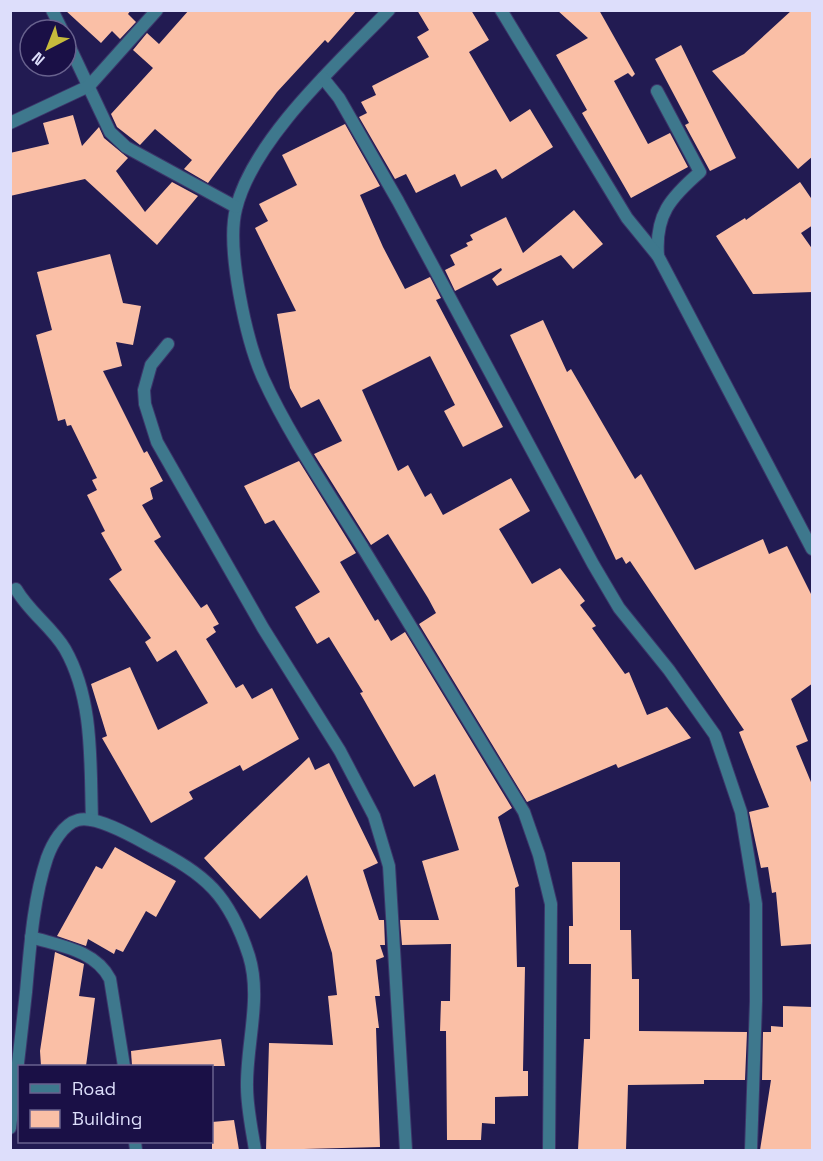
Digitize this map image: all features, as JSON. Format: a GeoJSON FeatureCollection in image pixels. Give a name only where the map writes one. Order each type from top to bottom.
{"type":"FeatureCollection","features":[{"type":"Feature","properties":{"kind":"street"},"geometry":{"type":"LineString","coordinates":[[10,123],[89,86],[157,10]]}},
{"type":"Feature","properties":{"kind":"street"},"geometry":{"type":"LineString","coordinates":[[389,10],[323,78],[262,150],[246,180],[236,207],[232,228],[234,254],[250,333],[263,377],[310,464],[524,812],[539,855],[551,904],[549,1150]]}},
{"type":"Feature","properties":{"kind":"street"},"geometry":{"type":"LineString","coordinates":[[501,10],[627,218],[658,256],[813,549]]}},
{"type":"Feature","properties":{"kind":"street"},"geometry":{"type":"LineString","coordinates":[[78,64],[110,132],[126,147],[236,207]]}},
{"type":"Feature","properties":{"kind":"street"},"geometry":{"type":"LineString","coordinates":[[323,78],[339,98],[398,201],[593,564],[619,608],[669,670],[715,735],[741,812],[756,904],[756,1001],[751,1150]]}},
{"type":"Feature","properties":{"kind":"street"},"geometry":{"type":"LineString","coordinates":[[657,91],[700,172],[675,196],[665,210],[657,238],[658,256]]}},
{"type":"Feature","properties":{"kind":"street"},"geometry":{"type":"LineString","coordinates":[[168,344],[152,364],[144,390],[145,404],[157,442],[263,627],[340,751],[374,816],[389,866],[406,1150]]}},
{"type":"Feature","properties":{"kind":"street"},"geometry":{"type":"LineString","coordinates":[[16,589],[25,605],[64,647],[79,678],[88,723],[92,820]]}},
{"type":"Feature","properties":{"kind":"street"},"geometry":{"type":"LineString","coordinates":[[10,1128],[31,937],[44,868],[55,840],[65,828],[78,820],[92,820],[125,833],[186,864],[212,885],[236,919],[250,960],[253,1004],[247,1088],[255,1150]]}},
{"type":"Feature","properties":{"kind":"street"},"geometry":{"type":"LineString","coordinates":[[31,937],[86,954],[104,968],[110,979],[124,1065]]}},
{"type":"Feature","properties":{"kind":"street"},"geometry":{"type":"LineString","coordinates":[[10,1013],[24,1015]]}},
{"type":"Feature","properties":{"kind":"building"},"geometry":{"type":"Polygon","coordinates":[[[65,10],[131,10],[128,14],[136,22],[120,39],[112,31],[101,43],[78,22],[78,18],[74,18],[65,10]]]}},
{"type":"Feature","properties":{"kind":"building"},"geometry":{"type":"Polygon","coordinates":[[[189,10],[357,10],[328,43],[325,40],[277,92],[208,183],[184,169],[192,160],[155,129],[140,145],[117,127],[111,114],[153,68],[133,50],[147,33],[159,44],[189,10]]]}},
{"type":"Feature","properties":{"kind":"building"},"geometry":{"type":"Polygon","coordinates":[[[417,10],[471,10],[489,40],[469,52],[510,122],[530,109],[553,147],[502,179],[496,169],[461,187],[455,174],[416,193],[406,174],[395,179],[359,117],[367,113],[361,102],[376,95],[372,86],[429,57],[417,37],[429,30],[417,10]]]}},
{"type":"Feature","properties":{"kind":"building"},"geometry":{"type":"Polygon","coordinates":[[[557,10],[599,10],[635,74],[632,77],[628,73],[614,81],[648,144],[670,133],[688,167],[631,198],[582,113],[587,110],[556,55],[588,38],[557,10]]]}},
{"type":"Feature","properties":{"kind":"building"},"geometry":{"type":"Polygon","coordinates":[[[792,10],[813,10],[813,156],[798,169],[712,71],[744,54],[792,10]]]}},
{"type":"Feature","properties":{"kind":"building"},"geometry":{"type":"Polygon","coordinates":[[[681,45],[736,158],[710,171],[685,125],[689,123],[655,59],[681,45]]]}},
{"type":"Feature","properties":{"kind":"building"},"geometry":{"type":"Polygon","coordinates":[[[73,115],[82,146],[99,127],[104,138],[128,158],[116,171],[145,212],[172,182],[198,196],[157,245],[85,179],[10,196],[10,153],[49,144],[43,123],[73,115]]]}},
{"type":"Feature","properties":{"kind":"building"},"geometry":{"type":"Polygon","coordinates":[[[345,124],[380,186],[360,195],[383,247],[405,289],[430,277],[441,298],[436,300],[503,427],[463,447],[444,411],[455,405],[430,356],[362,390],[398,471],[408,465],[425,497],[431,493],[443,515],[511,478],[530,511],[499,529],[532,584],[560,568],[585,601],[580,605],[596,626],[592,628],[625,674],[629,672],[647,715],[667,707],[691,738],[618,768],[616,764],[527,802],[419,624],[436,613],[428,598],[388,534],[371,545],[314,454],[342,441],[319,399],[301,408],[290,388],[277,314],[296,311],[255,228],[268,221],[259,204],[297,185],[282,155],[345,124]]]}},
{"type":"Feature","properties":{"kind":"building"},"geometry":{"type":"Polygon","coordinates":[[[800,182],[813,201],[813,225],[801,233],[813,250],[813,292],[753,294],[716,236],[745,218],[746,220],[800,182]]]}},
{"type":"Feature","properties":{"kind":"building"},"geometry":{"type":"Polygon","coordinates":[[[574,210],[603,244],[573,269],[561,255],[497,286],[492,279],[502,270],[501,268],[455,291],[445,270],[455,265],[450,255],[468,246],[466,243],[473,240],[470,235],[506,217],[523,253],[574,210]]]}},
{"type":"Feature","properties":{"kind":"building"},"geometry":{"type":"Polygon","coordinates":[[[110,254],[123,303],[141,306],[133,345],[116,342],[122,366],[103,371],[144,453],[147,451],[163,481],[150,488],[153,499],[142,505],[161,537],[154,541],[201,608],[207,604],[219,624],[213,627],[216,632],[206,639],[236,688],[243,684],[252,699],[272,688],[299,739],[243,771],[240,765],[189,792],[193,799],[151,823],[102,738],[107,736],[91,684],[130,667],[158,730],[208,703],[176,650],[157,662],[145,642],[151,638],[109,579],[122,570],[101,533],[105,531],[87,495],[97,490],[92,480],[97,478],[71,425],[67,426],[65,419],[58,421],[36,335],[52,330],[37,272],[110,254]]]}},
{"type":"Feature","properties":{"kind":"building"},"geometry":{"type":"Polygon","coordinates":[[[543,320],[567,372],[571,369],[635,479],[641,474],[695,570],[763,539],[769,554],[787,546],[813,598],[813,683],[791,699],[808,741],[796,746],[813,787],[813,944],[781,946],[776,892],[772,893],[768,867],[761,868],[749,812],[769,807],[739,732],[744,730],[630,561],[626,564],[622,557],[616,560],[510,335],[543,320]]]}},
{"type":"Feature","properties":{"kind":"building"},"geometry":{"type":"Polygon","coordinates":[[[299,461],[356,553],[340,562],[375,621],[378,619],[391,641],[405,632],[512,808],[498,817],[519,886],[515,888],[517,967],[525,967],[523,1071],[528,1071],[528,1096],[495,1097],[495,1124],[482,1123],[481,1140],[447,1140],[446,1031],[440,1031],[441,1001],[450,1001],[451,944],[402,945],[400,920],[439,920],[422,861],[459,850],[435,774],[414,787],[360,693],[363,692],[329,637],[317,644],[295,607],[320,592],[274,520],[265,524],[244,486],[299,461]]]}},
{"type":"Feature","properties":{"kind":"building"},"geometry":{"type":"Polygon","coordinates":[[[309,757],[315,770],[329,763],[378,863],[363,870],[379,920],[384,920],[385,945],[380,945],[384,957],[376,960],[380,996],[375,996],[379,1028],[376,1028],[380,1147],[266,1150],[269,1043],[333,1045],[328,996],[337,995],[332,953],[307,875],[260,919],[204,858],[309,757]]]}},
{"type":"Feature","properties":{"kind":"building"},"geometry":{"type":"Polygon","coordinates":[[[115,847],[176,881],[156,917],[146,911],[123,952],[116,949],[114,954],[88,939],[86,946],[57,936],[96,866],[102,869],[115,847]]]}},
{"type":"Feature","properties":{"kind":"building"},"geometry":{"type":"Polygon","coordinates":[[[572,862],[620,862],[620,930],[631,930],[632,979],[639,979],[639,1031],[747,1032],[745,1080],[704,1080],[704,1084],[628,1085],[626,1150],[578,1150],[584,1039],[590,1039],[591,964],[569,964],[569,926],[573,926],[572,862]]]}},
{"type":"Feature","properties":{"kind":"building"},"geometry":{"type":"Polygon","coordinates":[[[55,952],[84,964],[79,996],[95,998],[86,1065],[41,1065],[40,1051],[55,952]]]}},
{"type":"Feature","properties":{"kind":"building"},"geometry":{"type":"Polygon","coordinates":[[[783,1006],[813,1007],[811,1150],[760,1150],[771,1080],[762,1080],[763,1032],[771,1032],[771,1026],[783,1027],[783,1006]]]}},
{"type":"Feature","properties":{"kind":"building"},"geometry":{"type":"Polygon","coordinates":[[[221,1039],[225,1066],[132,1065],[131,1051],[221,1039]]]}},
{"type":"Feature","properties":{"kind":"building"},"geometry":{"type":"Polygon","coordinates":[[[234,1120],[239,1150],[212,1150],[213,1122],[234,1120]]]}}]}
